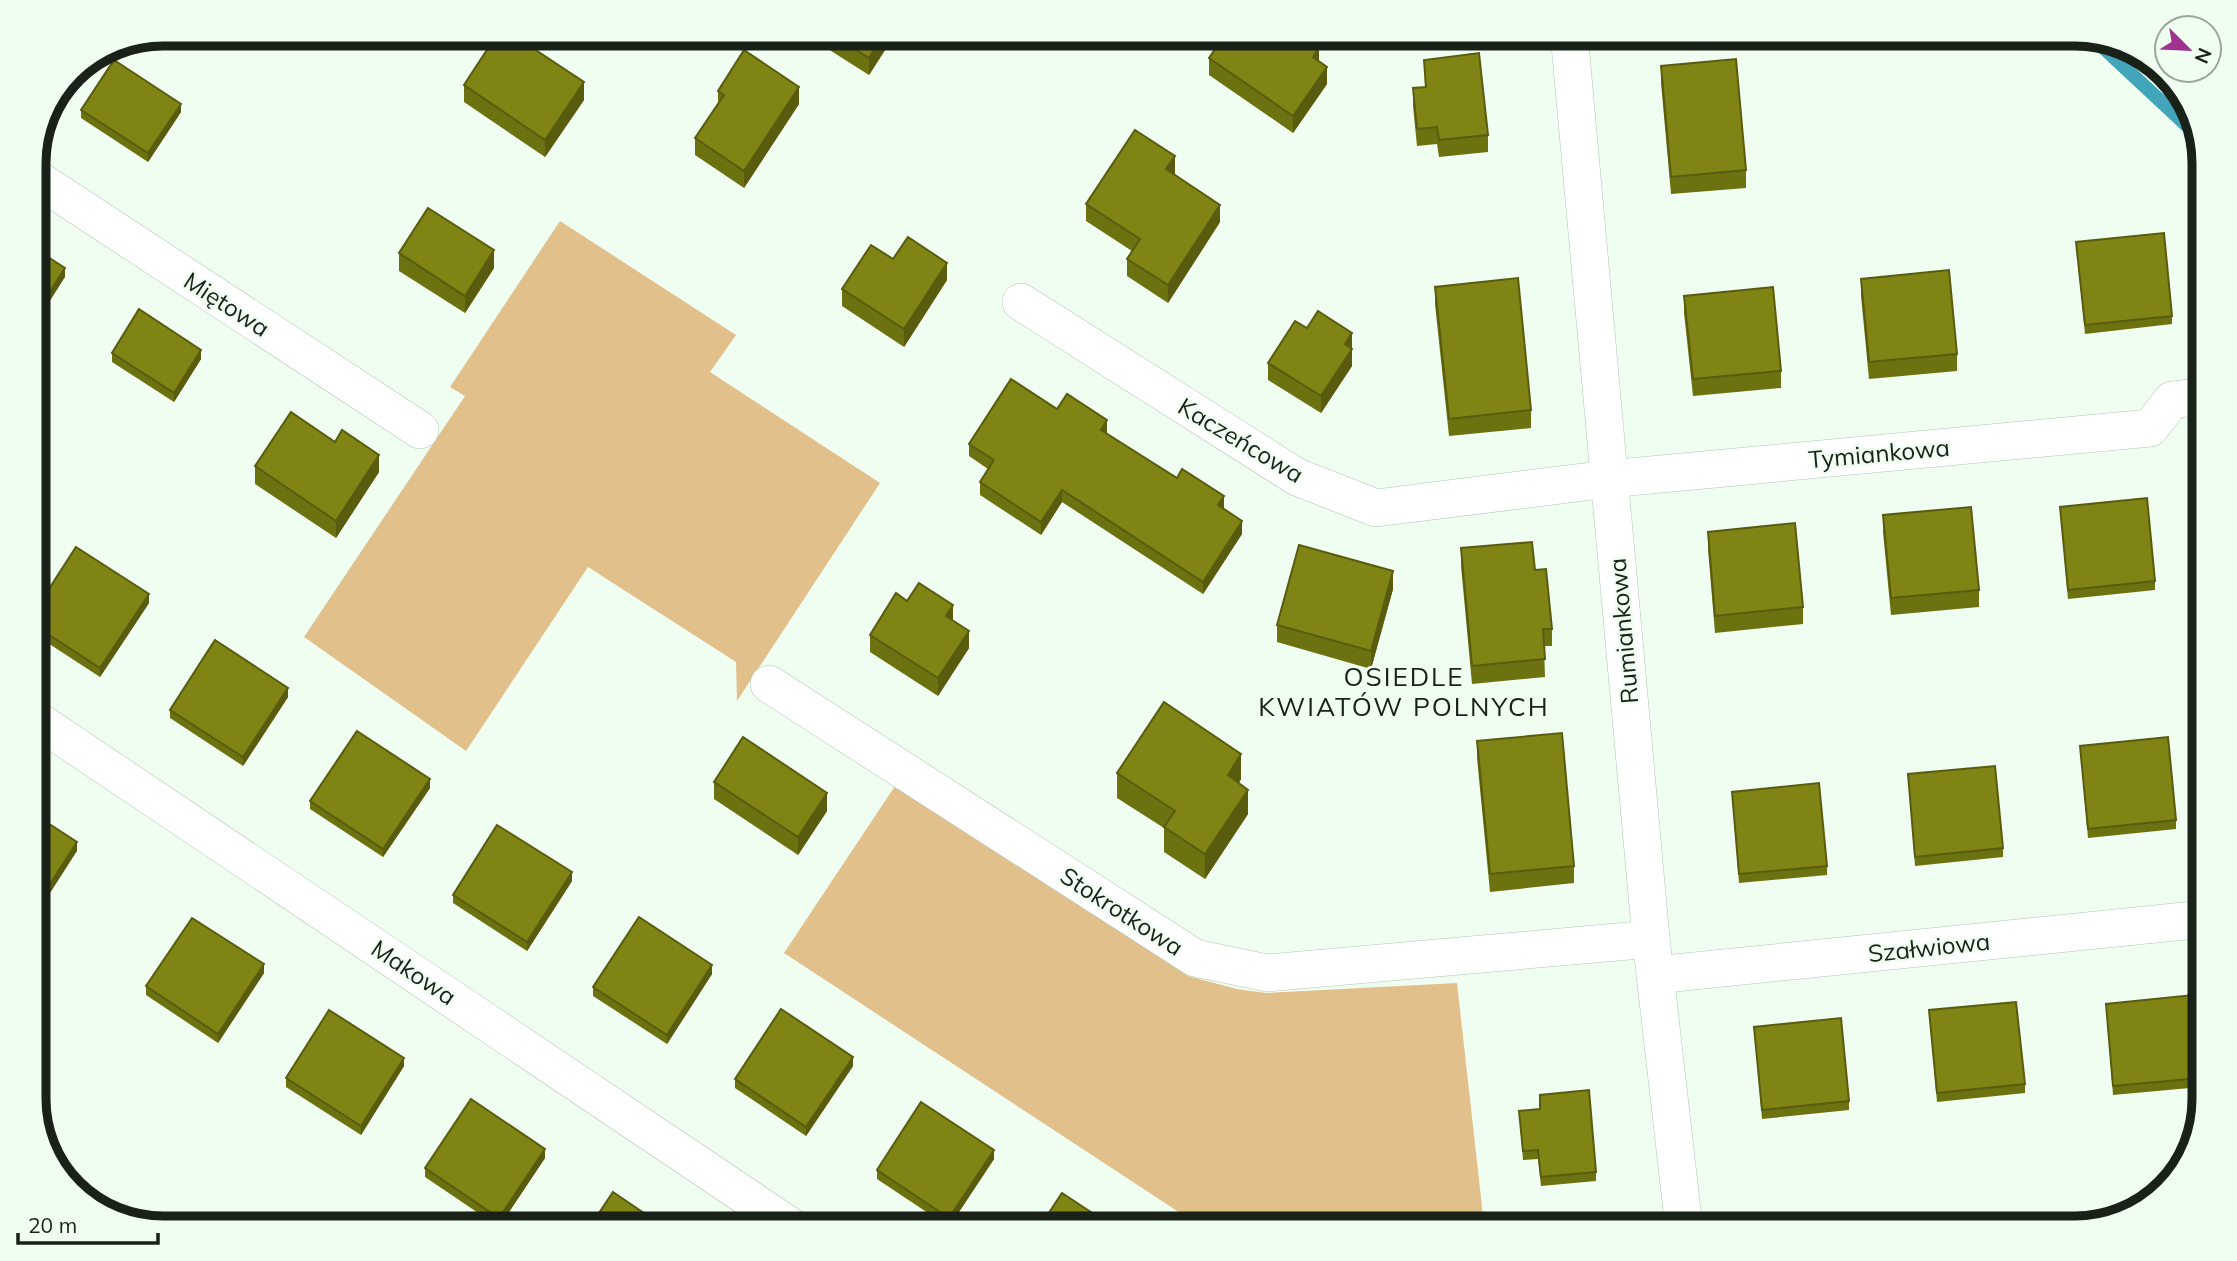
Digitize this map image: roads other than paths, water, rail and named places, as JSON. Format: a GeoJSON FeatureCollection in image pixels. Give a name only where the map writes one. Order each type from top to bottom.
{"type":"FeatureCollection","features":[{"type":"Feature","properties":{"kind":"street","name":"Rumiankowa"},"geometry":{"type":"LineString","coordinates":[[1570,46],[1651,939],[1683,1216]]}},
{"type":"Feature","properties":{"kind":"street","name":"Miętowa"},"geometry":{"type":"LineString","coordinates":[[46,186],[419,430]]}},
{"type":"Feature","properties":{"kind":"street","name":"Kaczeńcowa"},"geometry":{"type":"LineString","coordinates":[[1021,302],[1297,477],[1376,508],[1608,479]]}},
{"type":"Feature","properties":{"kind":"street","name":"Tymiankowa"},"geometry":{"type":"LineString","coordinates":[[1608,479],[2150,428],[2172,400],[2191,398]]}},
{"type":"Feature","properties":{"kind":"street","name":"Stokrotkowa"},"geometry":{"type":"LineString","coordinates":[[769,684],[1195,958],[1267,973],[1651,939]]}},
{"type":"Feature","properties":{"kind":"street","name":"Makowa"},"geometry":{"type":"LineString","coordinates":[[46,727],[775,1216]]}},
{"type":"Feature","properties":{"kind":"street","name":"Szałwiowa"},"geometry":{"type":"LineString","coordinates":[[1655,975],[2192,920]]}},
{"type":"Feature","properties":{"kind":"waterway"},"geometry":{"type":"LineString","coordinates":[[2105,49],[2184,123]]}},
{"type":"Feature","properties":{"kind":"district","name":"OSIEDLE KWIATÓW POLNYCH"},"geometry":{"type":"Point","coordinates":[1404,691]}}]}
